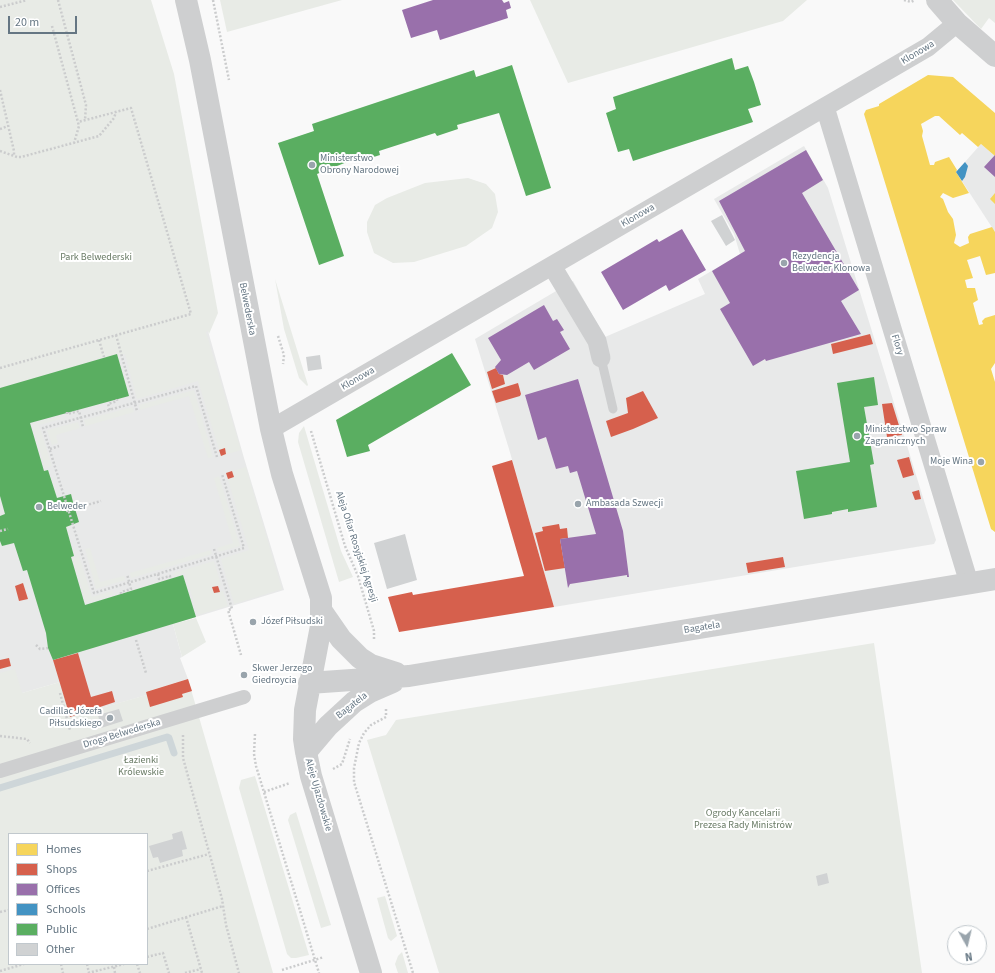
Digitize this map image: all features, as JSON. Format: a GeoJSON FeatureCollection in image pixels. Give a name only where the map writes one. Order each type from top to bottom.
{"type":"FeatureCollection","features":[{"type":"Feature","properties":{"kind":"street","name":"Belwederska"},"geometry":{"type":"LineString","coordinates":[[186,0],[200,60],[271,429],[282,474],[321,598],[322,613]]}},
{"type":"Feature","properties":{"kind":"street"},"geometry":{"type":"LineString","coordinates":[[937,0],[957,23],[995,56]]}},
{"type":"Feature","properties":{"kind":"street","name":"Klonowa"},"geometry":{"type":"LineString","coordinates":[[271,429],[928,47],[939,40],[957,23]]}},
{"type":"Feature","properties":{"kind":"street","name":"Flory"},"geometry":{"type":"LineString","coordinates":[[825,107],[969,583]]}},
{"type":"Feature","properties":{"kind":"street"},"geometry":{"type":"LineString","coordinates":[[552,266],[597,341],[601,358]]}},
{"type":"Feature","properties":{"kind":"street","name":"Bagatela"},"geometry":{"type":"LineString","coordinates":[[309,683],[409,676],[995,579]]}},
{"type":"Feature","properties":{"kind":"street"},"geometry":{"type":"LineString","coordinates":[[322,613],[341,639],[360,658],[371,665],[409,676]]}},
{"type":"Feature","properties":{"kind":"street","name":"Aleje Ujazdowskie"},"geometry":{"type":"LineString","coordinates":[[322,613],[320,638],[309,683],[304,724],[306,752],[311,776],[371,973]]}},
{"type":"Feature","properties":{"kind":"street","name":"Bagatela"},"geometry":{"type":"LineString","coordinates":[[306,752],[328,726],[354,702],[381,686],[409,676]]}},
{"type":"Feature","properties":{"kind":"street","name":"Droga Belwederska"},"geometry":{"type":"LineString","coordinates":[[0,771],[244,696]]}},
{"type":"Feature","properties":{"kind":"lane"},"geometry":{"type":"LineString","coordinates":[[601,358],[613,408]]}},
{"type":"Feature","properties":{"kind":"path"},"geometry":{"type":"LineString","coordinates":[[0,7],[27,0]]}},
{"type":"Feature","properties":{"kind":"path"},"geometry":{"type":"LineString","coordinates":[[58,0],[86,105],[85,120]]}},
{"type":"Feature","properties":{"kind":"path"},"geometry":{"type":"LineString","coordinates":[[904,0],[911,2],[915,0]]}},
{"type":"Feature","properties":{"kind":"path"},"geometry":{"type":"LineString","coordinates":[[52,26],[78,122],[78,133],[74,143]]}},
{"type":"Feature","properties":{"kind":"path"},"geometry":{"type":"LineString","coordinates":[[0,90],[14,156]]}},
{"type":"Feature","properties":{"kind":"path"},"geometry":{"type":"LineString","coordinates":[[0,368],[191,314],[130,108],[78,122]]}},
{"type":"Feature","properties":{"kind":"path"},"geometry":{"type":"LineString","coordinates":[[0,152],[21,157],[99,136],[114,118],[116,112]]}},
{"type":"Feature","properties":{"kind":"path"},"geometry":{"type":"LineString","coordinates":[[0,129],[8,126]]}},
{"type":"Feature","properties":{"kind":"path"},"geometry":{"type":"LineString","coordinates":[[116,335],[137,411]]}},
{"type":"Feature","properties":{"kind":"path"},"geometry":{"type":"LineString","coordinates":[[99,340],[104,357]]}},
{"type":"Feature","properties":{"kind":"path"},"geometry":{"type":"LineString","coordinates":[[283,369],[284,355]]}},
{"type":"Feature","properties":{"kind":"path"},"geometry":{"type":"LineString","coordinates":[[217,457],[196,386],[43,428],[67,511],[94,593],[244,548],[222,474]]}},
{"type":"Feature","properties":{"kind":"path"},"geometry":{"type":"LineString","coordinates":[[110,410],[108,404],[117,401],[117,399]]}},
{"type":"Feature","properties":{"kind":"path"},"geometry":{"type":"LineString","coordinates":[[67,412],[68,414],[78,411],[83,427]]}},
{"type":"Feature","properties":{"kind":"path","name":"Aleja Ofiar Rosyjskiej Agresji"},"geometry":{"type":"LineString","coordinates":[[309,427],[345,546],[362,586],[374,631],[374,642]]}},
{"type":"Feature","properties":{"kind":"path"},"geometry":{"type":"LineString","coordinates":[[50,449],[59,446]]}},
{"type":"Feature","properties":{"kind":"path"},"geometry":{"type":"LineString","coordinates":[[67,511],[101,501]]}},
{"type":"Feature","properties":{"kind":"path"},"geometry":{"type":"LineString","coordinates":[[0,531],[8,529]]}},
{"type":"Feature","properties":{"kind":"path"},"geometry":{"type":"LineString","coordinates":[[214,548],[232,609],[228,610],[241,655]]}},
{"type":"Feature","properties":{"kind":"path"},"geometry":{"type":"LineString","coordinates":[[121,594],[121,592],[131,589],[127,574]]}},
{"type":"Feature","properties":{"kind":"path"},"geometry":{"type":"LineString","coordinates":[[158,574],[159,580],[170,576],[170,579]]}},
{"type":"Feature","properties":{"kind":"path"},"geometry":{"type":"LineString","coordinates":[[136,640],[146,673]]}},
{"type":"Feature","properties":{"kind":"path"},"geometry":{"type":"LineString","coordinates":[[36,645],[40,649],[48,648]]}},
{"type":"Feature","properties":{"kind":"path"},"geometry":{"type":"LineString","coordinates":[[60,693],[76,748]]}},
{"type":"Feature","properties":{"kind":"path"},"geometry":{"type":"LineString","coordinates":[[386,703],[386,717],[371,725],[364,733],[359,743],[354,768],[354,782],[413,973]]}},
{"type":"Feature","properties":{"kind":"path"},"geometry":{"type":"LineString","coordinates":[[255,734],[254,754],[264,792],[320,973]]}},
{"type":"Feature","properties":{"kind":"path"},"geometry":{"type":"LineString","coordinates":[[337,768],[342,764],[345,758],[351,736]]}},
{"type":"Feature","properties":{"kind":"path"},"geometry":{"type":"LineString","coordinates":[[182,752],[224,906],[226,925],[239,973]]}},
{"type":"Feature","properties":{"kind":"path"},"geometry":{"type":"LineString","coordinates":[[264,792],[290,783]]}},
{"type":"Feature","properties":{"kind":"path"},"geometry":{"type":"LineString","coordinates":[[148,871],[209,854]]}},
{"type":"Feature","properties":{"kind":"path"},"geometry":{"type":"LineString","coordinates":[[148,929],[224,906]]}},
{"type":"Feature","properties":{"kind":"path"},"geometry":{"type":"LineString","coordinates":[[186,917],[202,973]]}},
{"type":"Feature","properties":{"kind":"path"},"geometry":{"type":"LineString","coordinates":[[148,958],[163,953],[169,973]]}},
{"type":"Feature","properties":{"kind":"path"},"geometry":{"type":"LineString","coordinates":[[282,970],[324,957]]}},
{"type":"Feature","properties":{"kind":"path"},"geometry":{"type":"LineString","coordinates":[[0,971],[21,965]]}},
{"type":"Feature","properties":{"kind":"path"},"geometry":{"type":"LineString","coordinates":[[89,973],[121,965]]}},
{"type":"Feature","properties":{"kind":"path"},"geometry":{"type":"LineString","coordinates":[[114,967],[115,973]]}},
{"type":"Feature","properties":{"kind":"path"},"geometry":{"type":"LineString","coordinates":[[185,973],[201,969]]}},
{"type":"Feature","properties":{"kind":"shaded area"},"geometry":{"type":"Polygon","coordinates":[[[0,0],[208,331],[244,458],[284,590],[173,624],[182,657],[180,658],[188,679],[146,692],[147,695],[70,717],[60,682],[12,696],[0,697],[0,0]]]}},
{"type":"Feature","properties":{"kind":"shaded area"},"geometry":{"type":"Polygon","coordinates":[[[981,144],[995,156],[995,232],[956,172],[981,144]]]}},
{"type":"Feature","properties":{"kind":"shaded area"},"geometry":{"type":"Polygon","coordinates":[[[804,146],[828,188],[936,540],[934,544],[554,607],[509,449],[475,339],[573,281],[605,337],[705,294],[698,279],[740,254],[734,234],[714,199],[804,146]]]}},
{"type":"Feature","properties":{"kind":"green space","name":"Park Belwederski"},"geometry":{"type":"Polygon","coordinates":[[[0,0],[151,0],[174,74],[218,313],[209,334],[208,331],[206,332],[241,450],[221,456],[198,381],[137,399],[125,354],[99,358],[0,388],[0,0]]]}},
{"type":"Feature","properties":{"kind":"green space"},"geometry":{"type":"Polygon","coordinates":[[[220,0],[342,0],[227,32],[220,0]]]}},
{"type":"Feature","properties":{"kind":"green space"},"geometry":{"type":"Polygon","coordinates":[[[530,0],[807,0],[783,21],[568,83],[530,0]]]}},
{"type":"Feature","properties":{"kind":"green space"},"geometry":{"type":"Polygon","coordinates":[[[953,0],[995,0],[995,23],[989,18],[981,29],[953,0]]]}},
{"type":"Feature","properties":{"kind":"green space"},"geometry":{"type":"Polygon","coordinates":[[[468,178],[486,184],[495,194],[498,212],[492,228],[466,246],[414,262],[393,263],[374,253],[367,232],[367,222],[375,205],[387,198],[425,183],[468,178]]]}},
{"type":"Feature","properties":{"kind":"green space"},"geometry":{"type":"Polygon","coordinates":[[[275,279],[308,385],[307,386],[299,378],[284,329],[275,279]]]}},
{"type":"Feature","properties":{"kind":"green space"},"geometry":{"type":"Polygon","coordinates":[[[194,390],[213,457],[208,458],[189,396],[140,410],[139,405],[194,390]]]}},
{"type":"Feature","properties":{"kind":"green space"},"geometry":{"type":"Polygon","coordinates":[[[132,407],[134,412],[86,426],[84,420],[132,407]]]}},
{"type":"Feature","properties":{"kind":"green space"},"geometry":{"type":"Polygon","coordinates":[[[60,416],[61,419],[39,425],[52,466],[45,468],[32,423],[60,416]]]}},
{"type":"Feature","properties":{"kind":"green space"},"geometry":{"type":"Polygon","coordinates":[[[78,422],[80,428],[56,435],[58,443],[52,445],[47,430],[78,422]]]}},
{"type":"Feature","properties":{"kind":"green space"},"geometry":{"type":"Polygon","coordinates":[[[304,426],[341,551],[353,577],[339,582],[298,442],[299,433],[304,426]]]}},
{"type":"Feature","properties":{"kind":"green space"},"geometry":{"type":"Polygon","coordinates":[[[246,467],[282,589],[234,604],[221,559],[249,550],[226,473],[246,467]]]}},
{"type":"Feature","properties":{"kind":"green space"},"geometry":{"type":"Polygon","coordinates":[[[219,476],[240,546],[219,552],[217,548],[233,543],[214,478],[219,476]]]}},
{"type":"Feature","properties":{"kind":"green space"},"geometry":{"type":"Polygon","coordinates":[[[90,548],[100,582],[124,576],[125,580],[96,589],[85,549],[90,548]]]}},
{"type":"Feature","properties":{"kind":"green space"},"geometry":{"type":"Polygon","coordinates":[[[211,550],[212,554],[131,578],[130,573],[211,550]]]}},
{"type":"Feature","properties":{"kind":"green space"},"geometry":{"type":"Polygon","coordinates":[[[79,556],[92,597],[112,591],[113,595],[86,603],[73,558],[79,556]]]}},
{"type":"Feature","properties":{"kind":"green space"},"geometry":{"type":"Polygon","coordinates":[[[214,561],[221,585],[212,587],[214,593],[223,591],[228,606],[198,615],[185,573],[175,576],[174,573],[214,561]]]}},
{"type":"Feature","properties":{"kind":"green space"},"geometry":{"type":"Polygon","coordinates":[[[196,618],[206,642],[182,657],[173,624],[196,618]]]}},
{"type":"Feature","properties":{"kind":"green space","name":"Ogrody Kancelarii Prezesa Rady Ministrów"},"geometry":{"type":"Polygon","coordinates":[[[874,643],[922,973],[439,973],[367,740],[386,735],[396,720],[874,643]]]}},
{"type":"Feature","properties":{"kind":"green space","name":"Łazienki Królewskie"},"geometry":{"type":"Polygon","coordinates":[[[15,669],[22,693],[60,682],[70,717],[146,695],[146,692],[188,679],[273,973],[0,973],[0,673],[15,669]]]}},
{"type":"Feature","properties":{"kind":"green space"},"geometry":{"type":"Polygon","coordinates":[[[255,776],[309,955],[291,958],[287,954],[239,788],[241,780],[255,776]]]}},
{"type":"Feature","properties":{"kind":"green space"},"geometry":{"type":"Polygon","coordinates":[[[296,812],[331,925],[321,928],[288,820],[290,815],[296,812]]]}},
{"type":"Feature","properties":{"kind":"green space"},"geometry":{"type":"Polygon","coordinates":[[[385,896],[397,936],[391,941],[388,938],[377,898],[385,896]]]}},
{"type":"Feature","properties":{"kind":"green space"},"geometry":{"type":"Polygon","coordinates":[[[402,952],[408,973],[398,973],[395,964],[398,956],[402,952]]]}},
{"type":"Feature","properties":{"kind":"building: Homes"},"geometry":{"type":"Polygon","coordinates":[[[928,75],[953,77],[995,113],[995,156],[981,144],[978,147],[962,133],[960,135],[939,116],[935,116],[921,124],[923,131],[922,136],[930,165],[934,165],[935,162],[949,157],[969,193],[953,198],[943,193],[940,197],[943,199],[948,212],[953,219],[956,235],[954,243],[960,247],[969,243],[968,237],[970,234],[992,227],[995,232],[995,273],[986,275],[980,256],[967,260],[973,278],[965,280],[967,288],[975,288],[978,300],[973,303],[979,325],[983,324],[982,321],[985,318],[995,315],[995,363],[991,369],[995,382],[995,532],[991,529],[864,114],[866,110],[879,106],[879,104],[928,75]]]}},
{"type":"Feature","properties":{"kind":"building: Homes"},"geometry":{"type":"Polygon","coordinates":[[[995,193],[995,204],[990,199],[995,193]]]}},
{"type":"Feature","properties":{"kind":"building: Shops"},"geometry":{"type":"Polygon","coordinates":[[[870,334],[873,344],[833,354],[831,344],[870,334]]]}},
{"type":"Feature","properties":{"kind":"building: Shops"},"geometry":{"type":"Polygon","coordinates":[[[496,368],[499,374],[503,375],[505,384],[492,389],[487,372],[496,368]]]}},
{"type":"Feature","properties":{"kind":"building: Shops"},"geometry":{"type":"Polygon","coordinates":[[[518,383],[521,394],[520,396],[496,403],[492,391],[518,383]]]}},
{"type":"Feature","properties":{"kind":"building: Shops"},"geometry":{"type":"Polygon","coordinates":[[[643,391],[658,418],[611,437],[606,421],[628,413],[626,398],[643,391]]]}},
{"type":"Feature","properties":{"kind":"building: Shops"},"geometry":{"type":"Polygon","coordinates":[[[892,403],[902,435],[887,437],[882,404],[892,403]]]}},
{"type":"Feature","properties":{"kind":"building: Shops"},"geometry":{"type":"Polygon","coordinates":[[[225,448],[226,454],[221,456],[219,450],[225,448]]]}},
{"type":"Feature","properties":{"kind":"building: Shops"},"geometry":{"type":"Polygon","coordinates":[[[909,457],[914,475],[903,478],[897,460],[909,457]]]}},
{"type":"Feature","properties":{"kind":"building: Shops"},"geometry":{"type":"Polygon","coordinates":[[[512,460],[554,607],[399,632],[388,597],[412,592],[413,595],[524,576],[492,466],[512,460]]]}},
{"type":"Feature","properties":{"kind":"building: Shops"},"geometry":{"type":"Polygon","coordinates":[[[232,471],[234,477],[228,479],[226,473],[232,471]]]}},
{"type":"Feature","properties":{"kind":"building: Shops"},"geometry":{"type":"Polygon","coordinates":[[[919,490],[921,499],[915,500],[912,492],[919,490]]]}},
{"type":"Feature","properties":{"kind":"building: Shops"},"geometry":{"type":"Polygon","coordinates":[[[559,524],[560,529],[567,528],[568,538],[560,539],[565,568],[545,571],[535,533],[543,531],[542,527],[559,524]]]}},
{"type":"Feature","properties":{"kind":"building: Shops"},"geometry":{"type":"Polygon","coordinates":[[[783,557],[785,567],[748,573],[746,563],[783,557]]]}},
{"type":"Feature","properties":{"kind":"building: Shops"},"geometry":{"type":"Polygon","coordinates":[[[23,583],[28,599],[19,601],[15,586],[23,583]]]}},
{"type":"Feature","properties":{"kind":"building: Shops"},"geometry":{"type":"Polygon","coordinates":[[[218,586],[220,592],[214,593],[212,587],[218,586]]]}},
{"type":"Feature","properties":{"kind":"building: Shops"},"geometry":{"type":"Polygon","coordinates":[[[78,653],[91,697],[112,691],[115,702],[70,717],[53,660],[78,653]]]}},
{"type":"Feature","properties":{"kind":"building: Shops"},"geometry":{"type":"Polygon","coordinates":[[[9,658],[11,666],[0,669],[0,660],[9,658]]]}},
{"type":"Feature","properties":{"kind":"building: Shops"},"geometry":{"type":"Polygon","coordinates":[[[188,679],[192,691],[182,694],[183,697],[150,707],[146,692],[188,679]]]}},
{"type":"Feature","properties":{"kind":"building: Offices"},"geometry":{"type":"Polygon","coordinates":[[[433,0],[502,0],[504,3],[509,1],[511,8],[506,10],[508,18],[440,40],[437,30],[411,38],[402,10],[433,0]]]}},
{"type":"Feature","properties":{"kind":"building: Offices","name":"Rezydencja Belweder Klonowa"},"geometry":{"type":"Polygon","coordinates":[[[806,150],[823,180],[802,193],[859,290],[841,301],[861,334],[766,361],[765,359],[753,366],[720,309],[730,303],[712,271],[745,251],[719,201],[806,150]]]}},
{"type":"Feature","properties":{"kind":"building: Offices"},"geometry":{"type":"Polygon","coordinates":[[[995,155],[995,177],[984,167],[995,155]]]}},
{"type":"Feature","properties":{"kind":"building: Offices"},"geometry":{"type":"Polygon","coordinates":[[[682,229],[706,270],[669,291],[666,285],[623,310],[601,272],[657,239],[659,242],[682,229]]]}},
{"type":"Feature","properties":{"kind":"building: Offices"},"geometry":{"type":"Polygon","coordinates":[[[544,305],[553,321],[557,319],[564,330],[560,332],[570,349],[534,370],[529,362],[507,375],[499,374],[495,367],[501,360],[488,338],[544,305]]]}},
{"type":"Feature","properties":{"kind":"building: Offices"},"geometry":{"type":"Polygon","coordinates":[[[578,379],[623,531],[629,577],[627,577],[627,575],[570,584],[568,588],[560,539],[596,534],[577,471],[570,473],[568,466],[556,469],[546,437],[538,440],[525,395],[578,379]]]}},
{"type":"Feature","properties":{"kind":"building: Schools"},"geometry":{"type":"Polygon","coordinates":[[[965,162],[968,166],[965,177],[962,181],[956,172],[965,162]]]}},
{"type":"Feature","properties":{"kind":"building: Public"},"geometry":{"type":"Polygon","coordinates":[[[732,58],[735,70],[748,66],[754,82],[761,105],[748,109],[753,122],[633,161],[629,149],[618,152],[606,113],[616,109],[613,97],[732,58]]]}},
{"type":"Feature","properties":{"kind":"building: Public","name":"Ministerstwo Obrony Narodowej"},"geometry":{"type":"Polygon","coordinates":[[[512,65],[551,188],[526,196],[499,113],[457,125],[458,129],[437,136],[435,133],[379,151],[380,155],[358,162],[357,158],[317,174],[344,256],[319,265],[278,143],[314,131],[312,124],[474,70],[476,77],[512,65]]]}},
{"type":"Feature","properties":{"kind":"building: Public"},"geometry":{"type":"Polygon","coordinates":[[[452,353],[471,385],[368,445],[370,451],[347,457],[336,420],[452,353]]]}},
{"type":"Feature","properties":{"kind":"building: Public","name":"Belweder"},"geometry":{"type":"Polygon","coordinates":[[[117,354],[129,396],[30,423],[44,471],[48,470],[57,498],[71,494],[79,522],[66,527],[74,556],[71,557],[85,605],[183,575],[196,617],[53,660],[48,648],[46,633],[27,570],[23,571],[14,543],[2,546],[0,541],[0,516],[5,514],[0,496],[0,388],[117,354]]]}},
{"type":"Feature","properties":{"kind":"building: Public","name":"Ministerstwo Spraw Zagranicznych"},"geometry":{"type":"Polygon","coordinates":[[[874,377],[878,405],[864,407],[874,464],[870,465],[877,507],[848,512],[848,509],[832,512],[832,514],[804,519],[796,471],[850,462],[837,383],[874,377]]]}},
{"type":"Feature","properties":{"kind":"building: Other"},"geometry":{"type":"Polygon","coordinates":[[[722,215],[735,240],[726,246],[711,221],[722,215]]]}},
{"type":"Feature","properties":{"kind":"building: Other"},"geometry":{"type":"Polygon","coordinates":[[[320,355],[322,369],[308,371],[306,357],[320,355]]]}},
{"type":"Feature","properties":{"kind":"building: Other"},"geometry":{"type":"Polygon","coordinates":[[[405,534],[417,580],[387,589],[374,543],[405,534]]]}},
{"type":"Feature","properties":{"kind":"building: Other"},"geometry":{"type":"Polygon","coordinates":[[[119,709],[123,721],[101,728],[98,715],[119,709]]]}},
{"type":"Feature","properties":{"kind":"building: Other"},"geometry":{"type":"Polygon","coordinates":[[[182,831],[187,849],[182,850],[183,856],[160,863],[158,857],[153,858],[149,846],[173,839],[172,834],[182,831]]]}},
{"type":"Feature","properties":{"kind":"building: Other"},"geometry":{"type":"Polygon","coordinates":[[[827,873],[829,883],[818,886],[816,876],[827,873]]]}},
{"type":"Feature","properties":{"kind":"waterway"},"geometry":{"type":"LineString","coordinates":[[0,788],[167,737],[169,738],[174,753]]}},
{"type":"Feature","properties":{"kind":"place","name":"Ministerstwo Obrony Narodowej"},"geometry":{"type":"Point","coordinates":[312,165]}},
{"type":"Feature","properties":{"kind":"place","name":"Rezydencja Belweder Klonowa"},"geometry":{"type":"Point","coordinates":[784,263]}},
{"type":"Feature","properties":{"kind":"place","name":"Ministerstwo Spraw Zagranicznych"},"geometry":{"type":"Point","coordinates":[857,436]}},
{"type":"Feature","properties":{"kind":"place","name":"Moje Wina"},"geometry":{"type":"Point","coordinates":[981,462]}},
{"type":"Feature","properties":{"kind":"place","name":"Ambasada Szwecji"},"geometry":{"type":"Point","coordinates":[578,504]}},
{"type":"Feature","properties":{"kind":"place","name":"Belweder"},"geometry":{"type":"Point","coordinates":[39,507]}},
{"type":"Feature","properties":{"kind":"place","name":"Józef Piłsudski"},"geometry":{"type":"Point","coordinates":[253,622]}},
{"type":"Feature","properties":{"kind":"place","name":"Skwer Jerzego Giedroycia"},"geometry":{"type":"Point","coordinates":[244,675]}},
{"type":"Feature","properties":{"kind":"place","name":"Cadillac Józefa Piłsudskiego"},"geometry":{"type":"Point","coordinates":[110,718]}}]}
